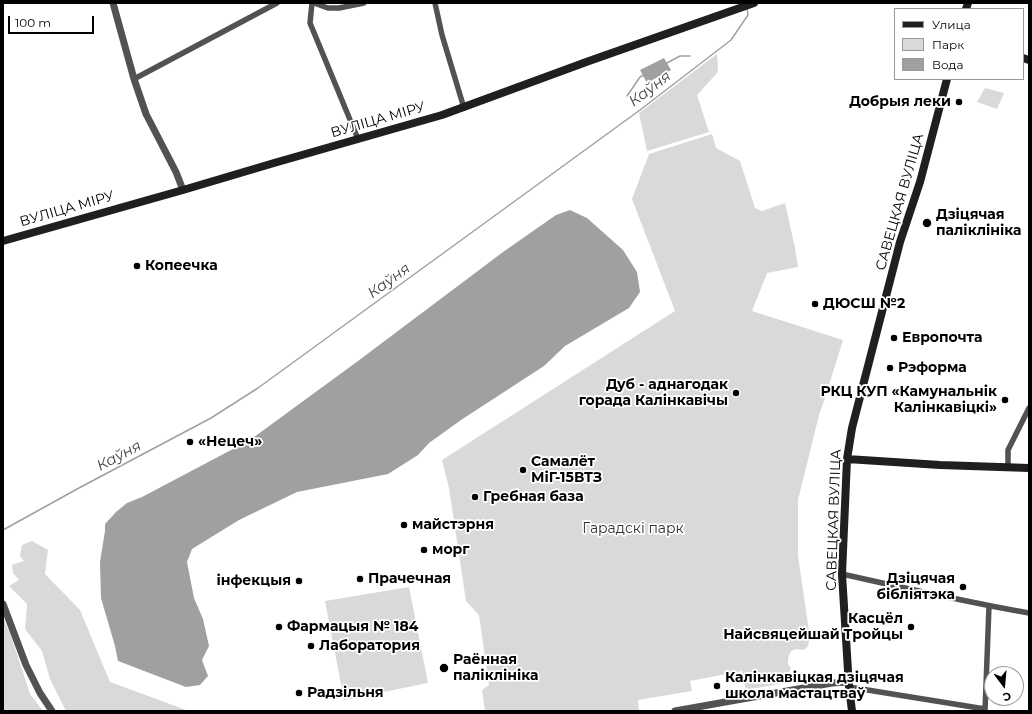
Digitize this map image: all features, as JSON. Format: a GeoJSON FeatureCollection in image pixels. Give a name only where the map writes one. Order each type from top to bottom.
{"type":"FeatureCollection","features":[{"type":"Feature","properties":{"kind":"main road","name":"ВУЛІЦА МІРУ"},"geometry":{"type":"LineString","coordinates":[[3,241],[442,115],[754,3]]}},
{"type":"Feature","properties":{"kind":"main road","name":"САВЕЦКАЯ ВУЛІЦА"},"geometry":{"type":"LineString","coordinates":[[852,711],[842,574],[847,460],[852,428],[900,242],[920,182],[947,80]]}},
{"type":"Feature","properties":{"kind":"main road"},"geometry":{"type":"LineString","coordinates":[[847,460],[1029,468]]}},
{"type":"Feature","properties":{"kind":"street"},"geometry":{"type":"LineString","coordinates":[[113,3],[134,79],[146,114],[176,172],[183,190]]}},
{"type":"Feature","properties":{"kind":"street"},"geometry":{"type":"LineString","coordinates":[[134,79],[277,3]]}},
{"type":"Feature","properties":{"kind":"street"},"geometry":{"type":"LineString","coordinates":[[358,139],[310,23],[313,3],[328,8],[339,8],[364,3]]}},
{"type":"Feature","properties":{"kind":"street"},"geometry":{"type":"LineString","coordinates":[[435,3],[442,35],[464,108]]}},
{"type":"Feature","properties":{"kind":"street"},"geometry":{"type":"LineString","coordinates":[[1008,467],[1008,450],[1029,408]]}},
{"type":"Feature","properties":{"kind":"street"},"geometry":{"type":"LineString","coordinates":[[842,574],[989,606],[1029,613]]}},
{"type":"Feature","properties":{"kind":"street"},"geometry":{"type":"LineString","coordinates":[[3,604],[26,665],[40,693],[52,711]]}},
{"type":"Feature","properties":{"kind":"street"},"geometry":{"type":"LineString","coordinates":[[675,711],[825,684],[849,684],[985,710],[989,606]]}},
{"type":"Feature","properties":{"kind":"green space"},"geometry":{"type":"Polygon","coordinates":[[[717,54],[718,72],[697,95],[709,132],[647,151],[639,113],[717,54]]]}},
{"type":"Feature","properties":{"kind":"green space"},"geometry":{"type":"Polygon","coordinates":[[[985,88],[1004,93],[997,109],[977,102],[985,88]]]}},
{"type":"Feature","properties":{"kind":"green space","name":"Гарадскі парк"},"geometry":{"type":"Polygon","coordinates":[[[712,134],[716,148],[740,161],[755,208],[762,211],[785,203],[798,267],[767,273],[752,311],[843,340],[819,415],[798,500],[798,556],[810,638],[808,646],[804,650],[796,649],[791,651],[788,664],[791,668],[785,683],[746,690],[742,671],[690,681],[692,691],[638,700],[639,711],[485,711],[482,690],[489,685],[479,615],[466,601],[449,488],[442,460],[675,311],[632,199],[649,154],[712,134]]]}},
{"type":"Feature","properties":{"kind":"green space"},"geometry":{"type":"Polygon","coordinates":[[[32,541],[48,550],[45,574],[80,610],[110,682],[189,711],[66,711],[50,679],[42,651],[25,629],[27,604],[9,586],[19,580],[13,573],[12,565],[24,561],[20,556],[22,545],[32,541]]]}},
{"type":"Feature","properties":{"kind":"green space"},"geometry":{"type":"Polygon","coordinates":[[[409,587],[428,683],[344,700],[325,601],[409,587]]]}},
{"type":"Feature","properties":{"kind":"green space"},"geometry":{"type":"Polygon","coordinates":[[[3,617],[11,636],[30,694],[43,711],[3,711],[3,617]]]}},
{"type":"Feature","properties":{"kind":"water"},"geometry":{"type":"Polygon","coordinates":[[[664,58],[671,70],[647,83],[640,70],[664,58]]]}},
{"type":"Feature","properties":{"kind":"water"},"geometry":{"type":"Polygon","coordinates":[[[570,210],[587,218],[623,250],[637,272],[640,292],[629,308],[565,346],[544,366],[461,420],[429,443],[418,455],[388,474],[297,492],[239,520],[192,549],[187,562],[194,598],[203,619],[209,646],[202,660],[208,676],[200,685],[186,687],[118,661],[101,598],[100,562],[105,524],[116,512],[127,503],[142,497],[250,440],[503,252],[556,215],[570,210]]]}},
{"type":"Feature","properties":{"kind":"waterway","name":"Каўня"},"geometry":{"type":"LineString","coordinates":[[3,530],[211,418],[258,388],[640,110],[731,40],[748,15],[747,8]]}},
{"type":"Feature","properties":{"kind":"waterway"},"geometry":{"type":"LineString","coordinates":[[665,64],[680,56],[690,56]]}},
{"type":"Feature","properties":{"kind":"waterway"},"geometry":{"type":"LineString","coordinates":[[627,96],[640,77],[644,75]]}},
{"type":"Feature","properties":{"kind":"place","name":"Добрыя леки"},"geometry":{"type":"Point","coordinates":[959,102]}},
{"type":"Feature","properties":{"kind":"place","name":"Дзіцячая паліклініка"},"geometry":{"type":"Point","coordinates":[927,223]}},
{"type":"Feature","properties":{"kind":"place","name":"Копеечка"},"geometry":{"type":"Point","coordinates":[137,266]}},
{"type":"Feature","properties":{"kind":"place","name":"ДЮСШ №2"},"geometry":{"type":"Point","coordinates":[815,304]}},
{"type":"Feature","properties":{"kind":"place","name":"Европочта"},"geometry":{"type":"Point","coordinates":[894,338]}},
{"type":"Feature","properties":{"kind":"place","name":"Рэформа"},"geometry":{"type":"Point","coordinates":[890,368]}},
{"type":"Feature","properties":{"kind":"place","name":"Дуб - аднагодак горада Калінкавічы"},"geometry":{"type":"Point","coordinates":[736,393]}},
{"type":"Feature","properties":{"kind":"place","name":"РКЦ КУП «Камунальнік Калінкавіцкі»"},"geometry":{"type":"Point","coordinates":[1005,400]}},
{"type":"Feature","properties":{"kind":"place","name":"«Нецеч»"},"geometry":{"type":"Point","coordinates":[190,442]}},
{"type":"Feature","properties":{"kind":"place","name":"Самалёт МіГ-15ВТЗ"},"geometry":{"type":"Point","coordinates":[523,470]}},
{"type":"Feature","properties":{"kind":"place","name":"Гребная база"},"geometry":{"type":"Point","coordinates":[475,497]}},
{"type":"Feature","properties":{"kind":"place","name":"майстэрня"},"geometry":{"type":"Point","coordinates":[404,525]}},
{"type":"Feature","properties":{"kind":"place","name":"морг"},"geometry":{"type":"Point","coordinates":[424,550]}},
{"type":"Feature","properties":{"kind":"place","name":"Прачечная"},"geometry":{"type":"Point","coordinates":[360,579]}},
{"type":"Feature","properties":{"kind":"place","name":"інфекцыя"},"geometry":{"type":"Point","coordinates":[299,581]}},
{"type":"Feature","properties":{"kind":"place","name":"Дзіцячая бібліятэка"},"geometry":{"type":"Point","coordinates":[963,587]}},
{"type":"Feature","properties":{"kind":"place","name":"Фармацыя № 184"},"geometry":{"type":"Point","coordinates":[279,627]}},
{"type":"Feature","properties":{"kind":"place","name":"Касцёл Найсвяцейшай Тройцы"},"geometry":{"type":"Point","coordinates":[911,627]}},
{"type":"Feature","properties":{"kind":"place","name":"Лаборатория"},"geometry":{"type":"Point","coordinates":[311,646]}},
{"type":"Feature","properties":{"kind":"place","name":"Раённая паліклініка"},"geometry":{"type":"Point","coordinates":[444,668]}},
{"type":"Feature","properties":{"kind":"place","name":"Калінкавіцкая дзіцячая школа мастацтваў"},"geometry":{"type":"Point","coordinates":[717,686]}},
{"type":"Feature","properties":{"kind":"place","name":"Радзільня"},"geometry":{"type":"Point","coordinates":[299,693]}}]}
